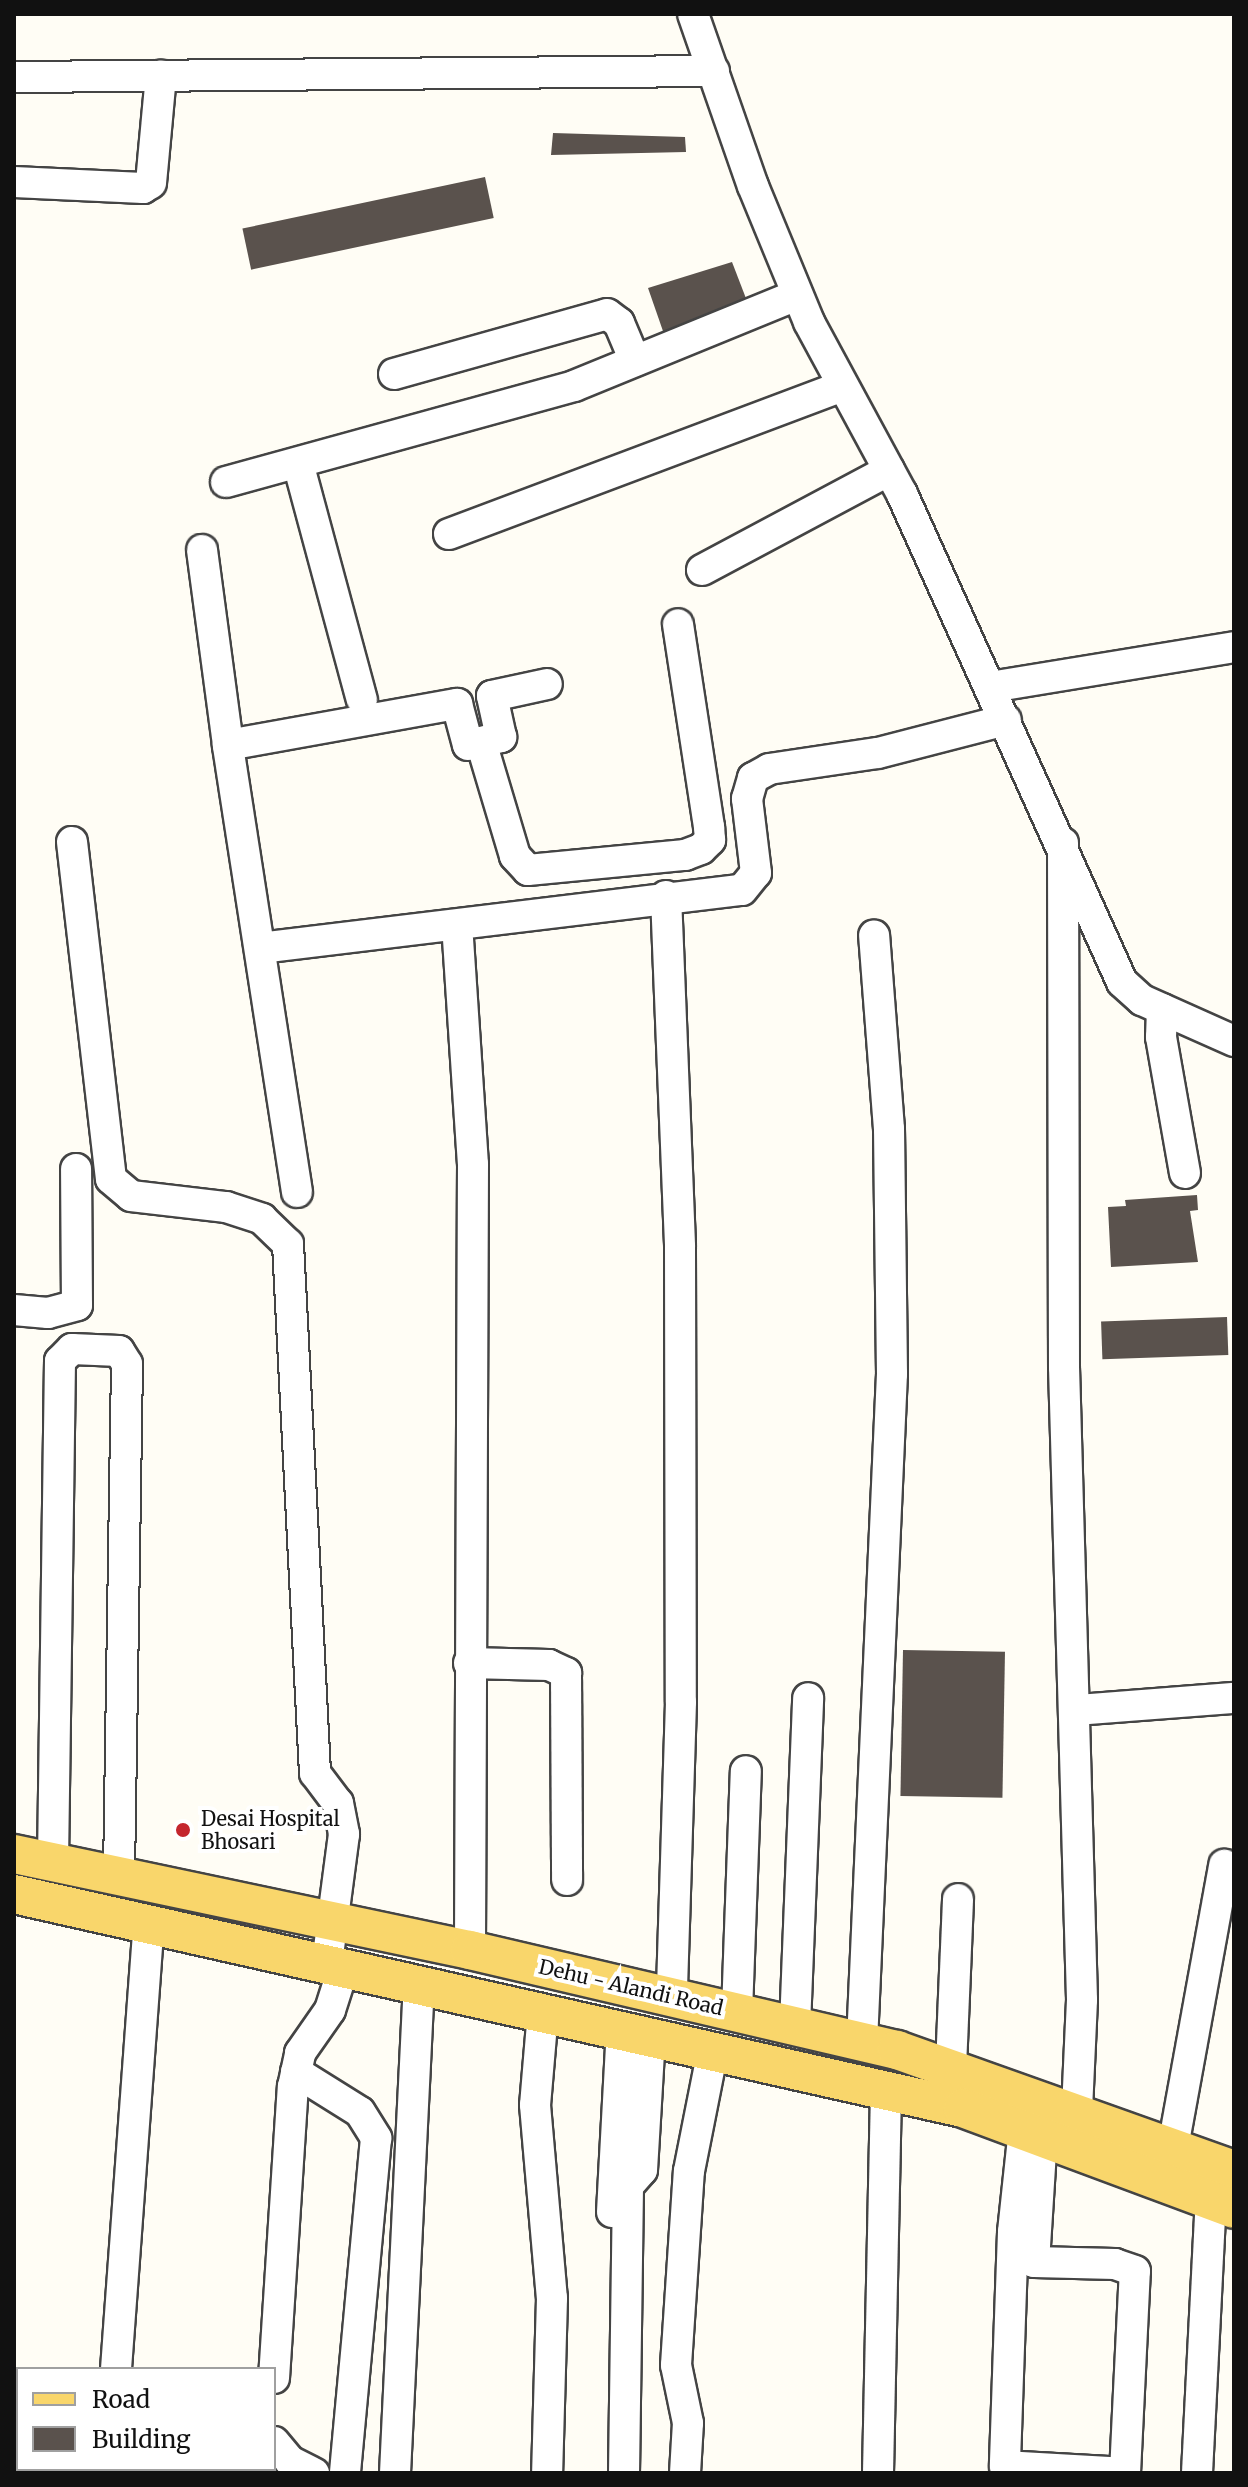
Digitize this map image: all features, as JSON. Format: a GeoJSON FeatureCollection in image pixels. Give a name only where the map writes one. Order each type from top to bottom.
{"type":"FeatureCollection","features":[{"type":"Feature","properties":{"kind":"main road","name":"Dehu - Alandi Road"},"geometry":{"type":"LineString","coordinates":[[14,1854],[470,1950],[862,2042],[951,2067],[1052,2130],[1223,2205]]}},
{"type":"Feature","properties":{"kind":"main road","name":"Dehu - Alandi Road"},"geometry":{"type":"LineString","coordinates":[[14,1894],[419,1983],[1052,2130],[1173,2147],[1234,2170]]}},
{"type":"Feature","properties":{"kind":"street"},"geometry":{"type":"LineString","coordinates":[[693,14],[797,295],[842,386],[889,470],[1063,843],[1122,982],[1162,1009],[1234,1041]]}},
{"type":"Feature","properties":{"kind":"street"},"geometry":{"type":"LineString","coordinates":[[14,77],[714,71]]}},
{"type":"Feature","properties":{"kind":"street"},"geometry":{"type":"LineString","coordinates":[[14,182],[143,188],[151,183],[161,75]]}},
{"type":"Feature","properties":{"kind":"street"},"geometry":{"type":"LineString","coordinates":[[226,482],[574,386],[797,295]]}},
{"type":"Feature","properties":{"kind":"street"},"geometry":{"type":"LineString","coordinates":[[394,374],[607,314],[619,323],[635,361]]}},
{"type":"Feature","properties":{"kind":"street"},"geometry":{"type":"LineString","coordinates":[[449,534],[842,386]]}},
{"type":"Feature","properties":{"kind":"street"},"geometry":{"type":"LineString","coordinates":[[298,463],[362,700]]}},
{"type":"Feature","properties":{"kind":"street"},"geometry":{"type":"LineString","coordinates":[[702,570],[889,470]]}},
{"type":"Feature","properties":{"kind":"street"},"geometry":{"type":"LineString","coordinates":[[202,550],[228,745],[297,1192]]}},
{"type":"Feature","properties":{"kind":"street"},"geometry":{"type":"LineString","coordinates":[[481,742],[515,856],[528,870],[685,855],[701,849],[710,840],[709,827],[678,624]]}},
{"type":"Feature","properties":{"kind":"street"},"geometry":{"type":"LineString","coordinates":[[991,687],[1234,647]]}},
{"type":"Feature","properties":{"kind":"street"},"geometry":{"type":"LineString","coordinates":[[228,745],[457,704],[468,745],[501,737],[492,696],[547,684]]}},
{"type":"Feature","properties":{"kind":"street"},"geometry":{"type":"LineString","coordinates":[[260,948],[666,896],[742,890],[756,873],[748,791],[753,778],[769,769],[878,753],[1006,720]]}},
{"type":"Feature","properties":{"kind":"street"},"geometry":{"type":"LineString","coordinates":[[72,842],[111,1179],[131,1196],[226,1207],[262,1219],[288,1244],[315,1773],[338,1803],[344,1834],[336,1922],[338,1993],[310,2034],[296,2072],[275,2367]]}},
{"type":"Feature","properties":{"kind":"street"},"geometry":{"type":"LineString","coordinates":[[1052,2130],[1013,2232],[1005,2466],[1125,2473],[1135,2271],[1115,2264],[1034,2262],[1052,2130],[1082,2000],[1077,1710],[1064,1367],[1063,843]]}},
{"type":"Feature","properties":{"kind":"street"},"geometry":{"type":"LineString","coordinates":[[666,896],[680,1263],[681,1702],[672,1996]]}},
{"type":"Feature","properties":{"kind":"street"},"geometry":{"type":"LineString","coordinates":[[862,2042],[892,1374],[889,1129],[874,936]]}},
{"type":"Feature","properties":{"kind":"street"},"geometry":{"type":"LineString","coordinates":[[458,939],[473,1164],[470,1950]]}},
{"type":"Feature","properties":{"kind":"street"},"geometry":{"type":"LineString","coordinates":[[1162,1009],[1161,1037],[1185,1173]]}},
{"type":"Feature","properties":{"kind":"street"},"geometry":{"type":"LineString","coordinates":[[14,1310],[48,1313],[77,1305],[76,1169]]}},
{"type":"Feature","properties":{"kind":"street"},"geometry":{"type":"LineString","coordinates":[[53,1862],[60,1361],[72,1349],[119,1351],[127,1364],[119,1876]]}},
{"type":"Feature","properties":{"kind":"street"},"geometry":{"type":"LineString","coordinates":[[469,1663],[549,1665],[566,1673],[567,1880]]}},
{"type":"Feature","properties":{"kind":"street"},"geometry":{"type":"LineString","coordinates":[[795,2026],[808,1698]]}},
{"type":"Feature","properties":{"kind":"street"},"geometry":{"type":"LineString","coordinates":[[1077,1710],[1234,1698]]}},
{"type":"Feature","properties":{"kind":"street"},"geometry":{"type":"LineString","coordinates":[[737,2012],[746,1771]]}},
{"type":"Feature","properties":{"kind":"street"},"geometry":{"type":"LineString","coordinates":[[1173,2147],[1224,1865]]}},
{"type":"Feature","properties":{"kind":"street"},"geometry":{"type":"LineString","coordinates":[[951,2067],[958,1899]]}},
{"type":"Feature","properties":{"kind":"street"},"geometry":{"type":"LineString","coordinates":[[116,2367],[149,1923]]}},
{"type":"Feature","properties":{"kind":"street"},"geometry":{"type":"LineString","coordinates":[[395,2473],[419,1983]]}},
{"type":"Feature","properties":{"kind":"street"},"geometry":{"type":"LineString","coordinates":[[543,2012],[535,2105],[552,2298],[547,2473]]}},
{"type":"Feature","properties":{"kind":"street"},"geometry":{"type":"LineString","coordinates":[[608,2290],[636,2033]]}},
{"type":"Feature","properties":{"kind":"street"},"geometry":{"type":"LineString","coordinates":[[624,2473],[628,2186],[642,2170],[636,2033]]}},
{"type":"Feature","properties":{"kind":"street"},"geometry":{"type":"LineString","coordinates":[[685,2473],[688,2423],[676,2365],[689,2171],[713,2050]]}},
{"type":"Feature","properties":{"kind":"street"},"geometry":{"type":"LineString","coordinates":[[296,2072],[360,2112],[376,2138],[345,2473]]}},
{"type":"Feature","properties":{"kind":"street"},"geometry":{"type":"LineString","coordinates":[[878,2473],[886,2091]]}},
{"type":"Feature","properties":{"kind":"street"},"geometry":{"type":"LineString","coordinates":[[1197,2473],[1223,2205]]}},
{"type":"Feature","properties":{"kind":"street"},"geometry":{"type":"LineString","coordinates":[[276,2444],[290,2461],[314,2473]]}},
{"type":"Feature","properties":{"kind":"building"},"geometry":{"type":"Polygon","coordinates":[[[553,133],[685,137],[686,152],[551,155],[553,133]]]}},
{"type":"Feature","properties":{"kind":"building"},"geometry":{"type":"Polygon","coordinates":[[[485,177],[494,218],[251,270],[242,229],[485,177]]]}},
{"type":"Feature","properties":{"kind":"building"},"geometry":{"type":"Polygon","coordinates":[[[732,262],[747,301],[664,334],[648,288],[732,262]]]}},
{"type":"Feature","properties":{"kind":"building"},"geometry":{"type":"Polygon","coordinates":[[[1197,1195],[1198,1210],[1190,1211],[1198,1262],[1111,1267],[1108,1207],[1126,1206],[1125,1200],[1197,1195]]]}},
{"type":"Feature","properties":{"kind":"building"},"geometry":{"type":"Polygon","coordinates":[[[1227,1317],[1228,1355],[1102,1359],[1101,1321],[1227,1317]]]}},
{"type":"Feature","properties":{"kind":"building"},"geometry":{"type":"Polygon","coordinates":[[[903,1650],[1005,1652],[1002,1798],[900,1796],[903,1650]]]}},
{"type":"Feature","properties":{"kind":"place","name":"Desai Hospital Bhosari"},"geometry":{"type":"Point","coordinates":[183,1830]}}]}
